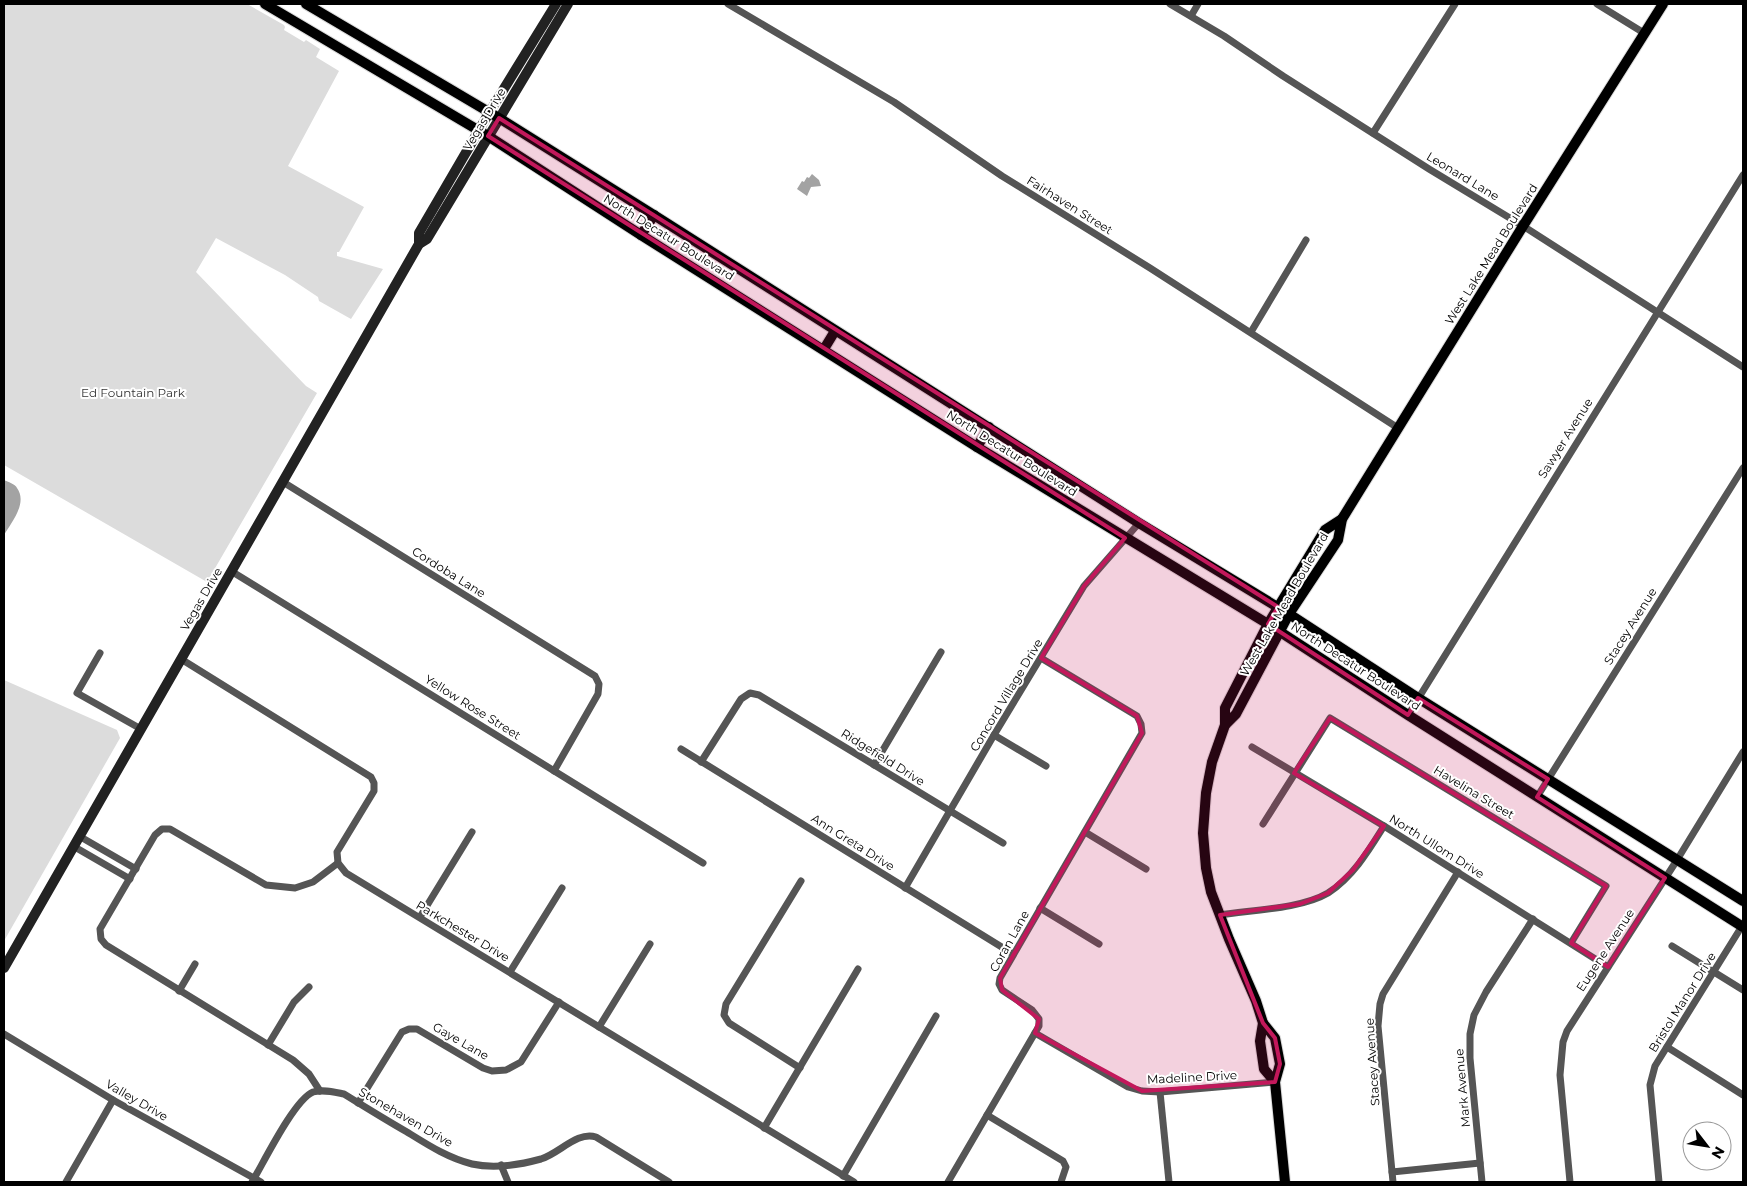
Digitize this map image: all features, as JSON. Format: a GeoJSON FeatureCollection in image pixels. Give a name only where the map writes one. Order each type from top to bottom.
{"type":"FeatureCollection","features":[{"type":"Feature","properties":{"kind":"main road","name":"North Decatur Boulevard"},"geometry":{"type":"LineString","coordinates":[[265,4],[484,133],[641,235],[977,447],[1280,631],[1408,715],[1743,927]]}},
{"type":"Feature","properties":{"kind":"main road","name":"North Decatur Boulevard"},"geometry":{"type":"LineString","coordinates":[[306,4],[499,118],[1139,523],[1278,607],[1418,698],[1743,901]]}},
{"type":"Feature","properties":{"kind":"main road","name":"Vegas Drive"},"geometry":{"type":"LineString","coordinates":[[484,133],[489,113],[556,4]]}},
{"type":"Feature","properties":{"kind":"main road","name":"Vegas Drive"},"geometry":{"type":"LineString","coordinates":[[4,968],[419,244],[420,233],[484,133],[499,118],[568,4]]}},
{"type":"Feature","properties":{"kind":"main road","name":"West Lake Mead Boulevard"},"geometry":{"type":"LineString","coordinates":[[1225,725],[1236,714],[1289,614],[1338,540],[1342,520],[1523,226],[1663,4]]}},
{"type":"Feature","properties":{"kind":"main road"},"geometry":{"type":"LineString","coordinates":[[641,235],[654,215]]}},
{"type":"Feature","properties":{"kind":"main road"},"geometry":{"type":"LineString","coordinates":[[824,349],[835,331]]}},
{"type":"Feature","properties":{"kind":"main road"},"geometry":{"type":"LineString","coordinates":[[977,447],[990,427]]}},
{"type":"Feature","properties":{"kind":"main road","name":"West Lake Mead Boulevard"},"geometry":{"type":"LineString","coordinates":[[1285,1182],[1275,1082],[1280,1064],[1277,1046],[1275,1038],[1263,1023],[1256,1001],[1211,892],[1206,868],[1203,833],[1207,785],[1212,762],[1225,725],[1225,708],[1268,624],[1325,530],[1342,520]]}},
{"type":"Feature","properties":{"kind":"main road","name":"West Lake Mead Boulevard"},"geometry":{"type":"LineString","coordinates":[[1263,1023],[1260,1041],[1264,1069],[1275,1082]]}},
{"type":"Feature","properties":{"kind":"street","name":"Fairhaven Street"},"geometry":{"type":"LineString","coordinates":[[728,4],[894,102],[1002,176],[1250,332],[1398,428]]}},
{"type":"Feature","properties":{"kind":"street","name":"Leonard Lane"},"geometry":{"type":"LineString","coordinates":[[1170,4],[1743,367]]}},
{"type":"Feature","properties":{"kind":"street"},"geometry":{"type":"LineString","coordinates":[[1191,16],[1198,4]]}},
{"type":"Feature","properties":{"kind":"street"},"geometry":{"type":"LineString","coordinates":[[1373,133],[1455,4]]}},
{"type":"Feature","properties":{"kind":"street"},"geometry":{"type":"LineString","coordinates":[[1597,4],[1644,33]]}},
{"type":"Feature","properties":{"kind":"street","name":"Sawyer Avenue"},"geometry":{"type":"LineString","coordinates":[[1408,715],[1743,175]]}},
{"type":"Feature","properties":{"kind":"street"},"geometry":{"type":"LineString","coordinates":[[1250,332],[1306,240]]}},
{"type":"Feature","properties":{"kind":"street","name":"Stacey Avenue"},"geometry":{"type":"LineString","coordinates":[[1538,797],[1743,468]]}},
{"type":"Feature","properties":{"kind":"street","name":"Cordoba Lane"},"geometry":{"type":"LineString","coordinates":[[283,482],[595,676],[599,684],[598,694],[554,771]]}},
{"type":"Feature","properties":{"kind":"street","name":"Concord Village Drive"},"geometry":{"type":"LineString","coordinates":[[905,888],[1084,586],[1114,554],[1139,523]]}},
{"type":"Feature","properties":{"kind":"street","name":"Yellow Rose Street"},"geometry":{"type":"LineString","coordinates":[[231,571],[703,863]]}},
{"type":"Feature","properties":{"kind":"street"},"geometry":{"type":"LineString","coordinates":[[100,652],[76,693],[140,729]]}},
{"type":"Feature","properties":{"kind":"street"},"geometry":{"type":"LineString","coordinates":[[874,766],[941,652]]}},
{"type":"Feature","properties":{"kind":"street","name":"Coran Lane"},"geometry":{"type":"LineString","coordinates":[[1035,1033],[1039,1026],[1039,1019],[1032,1010],[1002,990],[999,984],[1000,978],[1012,954],[1142,733],[1141,724],[1137,716],[1041,658]]}},
{"type":"Feature","properties":{"kind":"street"},"geometry":{"type":"LineString","coordinates":[[181,659],[370,777],[374,783],[374,791],[336,852],[338,863],[313,882],[295,888],[266,885],[170,828],[162,829],[155,835],[100,929],[101,939],[106,945],[293,1060],[309,1074],[320,1091],[304,1098],[289,1119],[256,1181]]}},
{"type":"Feature","properties":{"kind":"street","name":"Ridgefield Drive"},"geometry":{"type":"LineString","coordinates":[[701,762],[741,699],[750,693],[759,695],[1003,843]]}},
{"type":"Feature","properties":{"kind":"street","name":"Havelina Street"},"geometry":{"type":"LineString","coordinates":[[1294,773],[1330,718],[1606,886],[1571,943]]}},
{"type":"Feature","properties":{"kind":"street"},"geometry":{"type":"LineString","coordinates":[[994,735],[1046,766]]}},
{"type":"Feature","properties":{"kind":"street","name":"North Ullom Drive"},"geometry":{"type":"LineString","coordinates":[[1252,747],[1384,826],[1608,966]]}},
{"type":"Feature","properties":{"kind":"street","name":"Ann Greta Drive"},"geometry":{"type":"LineString","coordinates":[[681,749],[1012,954]]}},
{"type":"Feature","properties":{"kind":"street","name":"Eugene Avenue"},"geometry":{"type":"LineString","coordinates":[[1570,1182],[1560,1075],[1563,1042],[1567,1031],[1677,860],[1743,752]]}},
{"type":"Feature","properties":{"kind":"street"},"geometry":{"type":"LineString","coordinates":[[1263,824],[1294,773]]}},
{"type":"Feature","properties":{"kind":"street"},"geometry":{"type":"LineString","coordinates":[[1220,915],[1300,904],[1328,893],[1353,870],[1384,826]]}},
{"type":"Feature","properties":{"kind":"street"},"geometry":{"type":"LineString","coordinates":[[420,918],[472,832]]}},
{"type":"Feature","properties":{"kind":"street"},"geometry":{"type":"LineString","coordinates":[[1085,832],[1146,869]]}},
{"type":"Feature","properties":{"kind":"street"},"geometry":{"type":"LineString","coordinates":[[79,836],[136,869]]}},
{"type":"Feature","properties":{"kind":"street"},"geometry":{"type":"LineString","coordinates":[[74,846],[130,879]]}},
{"type":"Feature","properties":{"kind":"street","name":"Parkchester Drive"},"geometry":{"type":"LineString","coordinates":[[338,863],[346,873],[854,1182]]}},
{"type":"Feature","properties":{"kind":"street","name":"Stacey Avenue"},"geometry":{"type":"LineString","coordinates":[[1393,1182],[1378,1026],[1380,1004],[1383,994],[1458,872]]}},
{"type":"Feature","properties":{"kind":"street"},"geometry":{"type":"LineString","coordinates":[[800,1068],[729,1024],[724,1015],[726,1004],[801,880]]}},
{"type":"Feature","properties":{"kind":"street"},"geometry":{"type":"LineString","coordinates":[[510,972],[562,888]]}},
{"type":"Feature","properties":{"kind":"street"},"geometry":{"type":"LineString","coordinates":[[1040,908],[1100,944]]}},
{"type":"Feature","properties":{"kind":"street","name":"Mark Avenue"},"geometry":{"type":"LineString","coordinates":[[1482,1182],[1470,1058],[1470,1034],[1474,1015],[1486,992],[1533,919]]}},
{"type":"Feature","properties":{"kind":"street","name":"Bristol Manor Drive"},"geometry":{"type":"LineString","coordinates":[[1659,1182],[1650,1086],[1655,1066],[1743,927]]}},
{"type":"Feature","properties":{"kind":"street"},"geometry":{"type":"LineString","coordinates":[[599,1027],[650,944]]}},
{"type":"Feature","properties":{"kind":"street"},"geometry":{"type":"LineString","coordinates":[[1672,946],[1743,990]]}},
{"type":"Feature","properties":{"kind":"street"},"geometry":{"type":"LineString","coordinates":[[179,991],[195,964]]}},
{"type":"Feature","properties":{"kind":"street"},"geometry":{"type":"LineString","coordinates":[[764,1128],[858,969]]}},
{"type":"Feature","properties":{"kind":"street"},"geometry":{"type":"LineString","coordinates":[[268,1045],[294,1002],[309,987]]}},
{"type":"Feature","properties":{"kind":"street","name":"Gaye Lane"},"geometry":{"type":"LineString","coordinates":[[358,1103],[402,1032],[409,1029],[417,1029],[483,1068],[492,1071],[506,1070],[521,1062],[559,1002]]}},
{"type":"Feature","properties":{"kind":"street"},"geometry":{"type":"LineString","coordinates":[[843,1176],[936,1016]]}},
{"type":"Feature","properties":{"kind":"street"},"geometry":{"type":"LineString","coordinates":[[948,1182],[1035,1033]]}},
{"type":"Feature","properties":{"kind":"street","name":"Madeline Drive"},"geometry":{"type":"LineString","coordinates":[[1035,1033],[1128,1087],[1142,1091],[1160,1092],[1275,1082]]}},
{"type":"Feature","properties":{"kind":"street","name":"Valley Drive"},"geometry":{"type":"LineString","coordinates":[[4,1034],[113,1100],[256,1181]]}},
{"type":"Feature","properties":{"kind":"street"},"geometry":{"type":"LineString","coordinates":[[1667,1047],[1743,1095]]}},
{"type":"Feature","properties":{"kind":"street","name":"Stonehaven Drive"},"geometry":{"type":"LineString","coordinates":[[320,1091],[344,1094],[444,1155],[474,1164],[517,1165],[557,1152],[580,1136],[589,1134],[596,1136],[669,1182]]}},
{"type":"Feature","properties":{"kind":"street"},"geometry":{"type":"LineString","coordinates":[[1160,1092],[1169,1182]]}},
{"type":"Feature","properties":{"kind":"street"},"geometry":{"type":"LineString","coordinates":[[66,1182],[113,1100]]}},
{"type":"Feature","properties":{"kind":"street"},"geometry":{"type":"LineString","coordinates":[[987,1115],[1063,1160],[1066,1167],[1061,1182]]}},
{"type":"Feature","properties":{"kind":"street"},"geometry":{"type":"LineString","coordinates":[[1392,1172],[1480,1163]]}},
{"type":"Feature","properties":{"kind":"street"},"geometry":{"type":"LineString","coordinates":[[501,1165],[508,1182]]}},
{"type":"Feature","properties":{"kind":"highlighted area"},"geometry":{"type":"Polygon","coordinates":[[[499,118],[1278,607],[1268,624],[1408,715],[1418,698],[1548,779],[1537,797],[1665,878],[1608,967],[1571,943],[1606,886],[1330,718],[1294,773],[1384,826],[1353,870],[1328,893],[1300,904],[1220,915],[1263,1023],[1275,1038],[1280,1064],[1275,1082],[1142,1091],[1035,1033],[1039,1019],[1002,990],[1000,978],[1142,733],[1137,716],[1041,658],[1084,586],[1125,538],[488,136],[499,118]]]}},
{"type":"Feature","properties":{"kind":"green space","name":"Ed Fountain Park"},"geometry":{"type":"Polygon","coordinates":[[[4,4],[247,4],[284,25],[284,30],[320,49],[316,57],[339,71],[288,166],[364,207],[339,252],[337,252],[337,256],[383,269],[351,319],[319,301],[318,297],[285,275],[216,238],[196,272],[306,386],[317,393],[207,582],[4,465],[4,4]]]}},
{"type":"Feature","properties":{"kind":"green space"},"geometry":{"type":"Polygon","coordinates":[[[4,680],[117,730],[120,738],[4,941],[4,680]]]}},
{"type":"Feature","properties":{"kind":"shaded area"},"geometry":{"type":"Polygon","coordinates":[[[812,174],[819,180],[821,186],[811,187],[807,196],[797,189],[802,181],[804,182],[812,174]]]}},
{"type":"Feature","properties":{"kind":"shaded area"},"geometry":{"type":"Polygon","coordinates":[[[4,480],[16,487],[21,500],[17,513],[4,535],[4,480]]]}}]}
